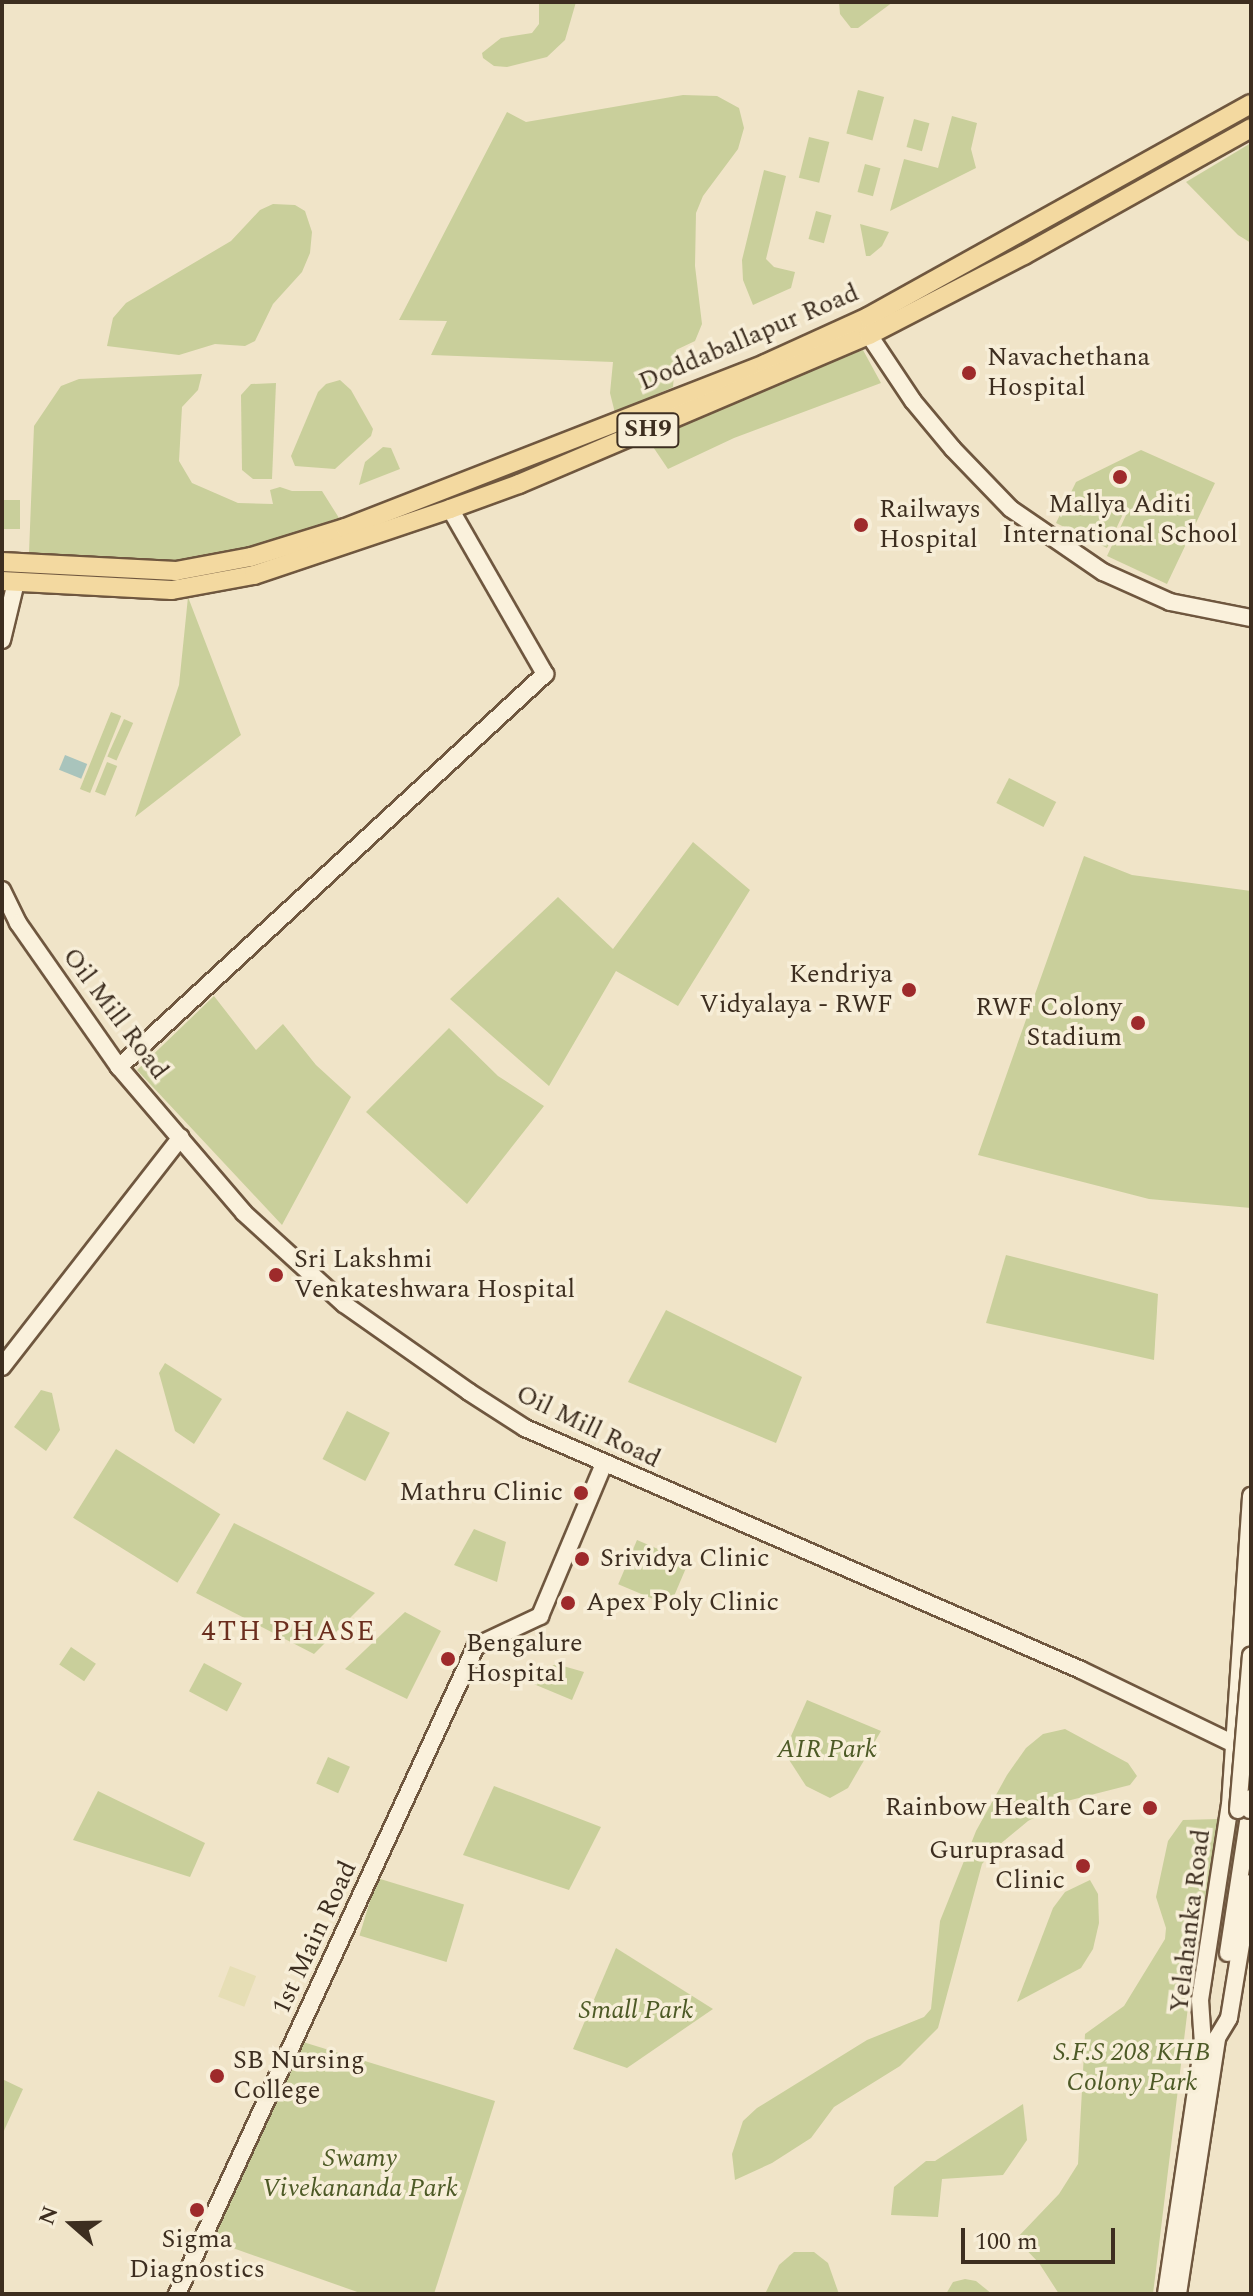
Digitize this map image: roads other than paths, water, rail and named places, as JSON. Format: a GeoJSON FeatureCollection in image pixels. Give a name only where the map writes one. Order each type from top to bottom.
{"type":"FeatureCollection","features":[{"type":"Feature","properties":{"kind":"main road","name":"Doddaballapur Road"},"geometry":{"type":"LineString","coordinates":[[9,582],[172,590],[254,575],[765,364],[868,317],[1251,104]]}},
{"type":"Feature","properties":{"kind":"main road","name":"Doddaballapur Road"},"geometry":{"type":"LineString","coordinates":[[2,562],[176,571],[354,534],[450,509],[519,484],[869,335],[1024,255],[1251,128]]}},
{"type":"Feature","properties":{"kind":"main road"},"geometry":{"type":"LineString","coordinates":[[869,335],[913,401],[1011,509],[1103,572],[1170,602],[1251,618]]}},
{"type":"Feature","properties":{"kind":"main road"},"geometry":{"type":"LineString","coordinates":[[119,1067],[545,674],[450,509]]}},
{"type":"Feature","properties":{"kind":"main road"},"geometry":{"type":"LineString","coordinates":[[2,640],[9,582]]}},
{"type":"Feature","properties":{"kind":"main road","name":"Oil Mill Road"},"geometry":{"type":"LineString","coordinates":[[2,890],[18,923],[119,1067],[244,1213],[344,1304],[525,1428],[1081,1670],[1243,1745]]}},
{"type":"Feature","properties":{"kind":"main road"},"geometry":{"type":"LineString","coordinates":[[2,1367],[181,1137]]}},
{"type":"Feature","properties":{"kind":"main road","name":"1st Main Road"},"geometry":{"type":"LineString","coordinates":[[177,2294],[476,1646],[540,1616],[604,1464]]}},
{"type":"Feature","properties":{"kind":"main road"},"geometry":{"type":"LineString","coordinates":[[1210,2041],[1244,1805],[1251,1496]]}},
{"type":"Feature","properties":{"kind":"main road","name":"Yelahanka Road"},"geometry":{"type":"LineString","coordinates":[[1244,1805],[1247,1661]]}},
{"type":"Feature","properties":{"kind":"main road","name":"Yelahanka Road"},"geometry":{"type":"LineString","coordinates":[[1166,2294],[1210,2041],[1229,2018],[1251,1883]]}},
{"type":"Feature","properties":{"kind":"main road","name":"Yelahanka Road"},"geometry":{"type":"LineString","coordinates":[[1178,2294],[1210,2041]]}},
{"type":"Feature","properties":{"kind":"water"},"geometry":{"type":"Polygon","coordinates":[[[65,755],[87,764],[81,779],[59,770],[65,755]]]}},
{"type":"Feature","properties":{"kind":"place","name":"Navachethana Hospital"},"geometry":{"type":"Point","coordinates":[969,373]}},
{"type":"Feature","properties":{"kind":"place","name":"Mallya Aditi International School"},"geometry":{"type":"Point","coordinates":[1120,477]}},
{"type":"Feature","properties":{"kind":"place","name":"Railways Hospital"},"geometry":{"type":"Point","coordinates":[861,525]}},
{"type":"Feature","properties":{"kind":"place","name":"Kendriya Vidyalaya - RWF"},"geometry":{"type":"Point","coordinates":[909,990]}},
{"type":"Feature","properties":{"kind":"place","name":"RWF Colony Stadium"},"geometry":{"type":"Point","coordinates":[1138,1023]}},
{"type":"Feature","properties":{"kind":"place","name":"Sri Lakshmi Venkateshwara Hospital"},"geometry":{"type":"Point","coordinates":[276,1275]}},
{"type":"Feature","properties":{"kind":"place","name":"Mathru Clinic"},"geometry":{"type":"Point","coordinates":[581,1493]}},
{"type":"Feature","properties":{"kind":"place","name":"Srividya Clinic"},"geometry":{"type":"Point","coordinates":[582,1559]}},
{"type":"Feature","properties":{"kind":"place","name":"Apex Poly Clinic"},"geometry":{"type":"Point","coordinates":[568,1603]}},
{"type":"Feature","properties":{"kind":"place","name":"Bengalure Hospital"},"geometry":{"type":"Point","coordinates":[448,1659]}},
{"type":"Feature","properties":{"kind":"place","name":"Rainbow Health Care"},"geometry":{"type":"Point","coordinates":[1150,1808]}},
{"type":"Feature","properties":{"kind":"place","name":"Guruprasad Clinic"},"geometry":{"type":"Point","coordinates":[1083,1866]}},
{"type":"Feature","properties":{"kind":"place","name":"SB Nursing College"},"geometry":{"type":"Point","coordinates":[217,2076]}},
{"type":"Feature","properties":{"kind":"place","name":"Sigma Diagnostics"},"geometry":{"type":"Point","coordinates":[197,2210]}},
{"type":"Feature","properties":{"kind":"district","name":"4TH PHASE"},"geometry":{"type":"Point","coordinates":[289,1632]}},
{"type":"Feature","properties":{"kind":"park label","name":"AIR Park"},"geometry":{"type":"Point","coordinates":[827,1750]}},
{"type":"Feature","properties":{"kind":"park label","name":"Small Park"},"geometry":{"type":"Point","coordinates":[636,2011]}},
{"type":"Feature","properties":{"kind":"park label","name":"S.F.S 208 KHB Colony Park"},"geometry":{"type":"Point","coordinates":[1132,2068]}},
{"type":"Feature","properties":{"kind":"park label","name":"Swamy Vivekananda Park"},"geometry":{"type":"Point","coordinates":[360,2174]}}]}
